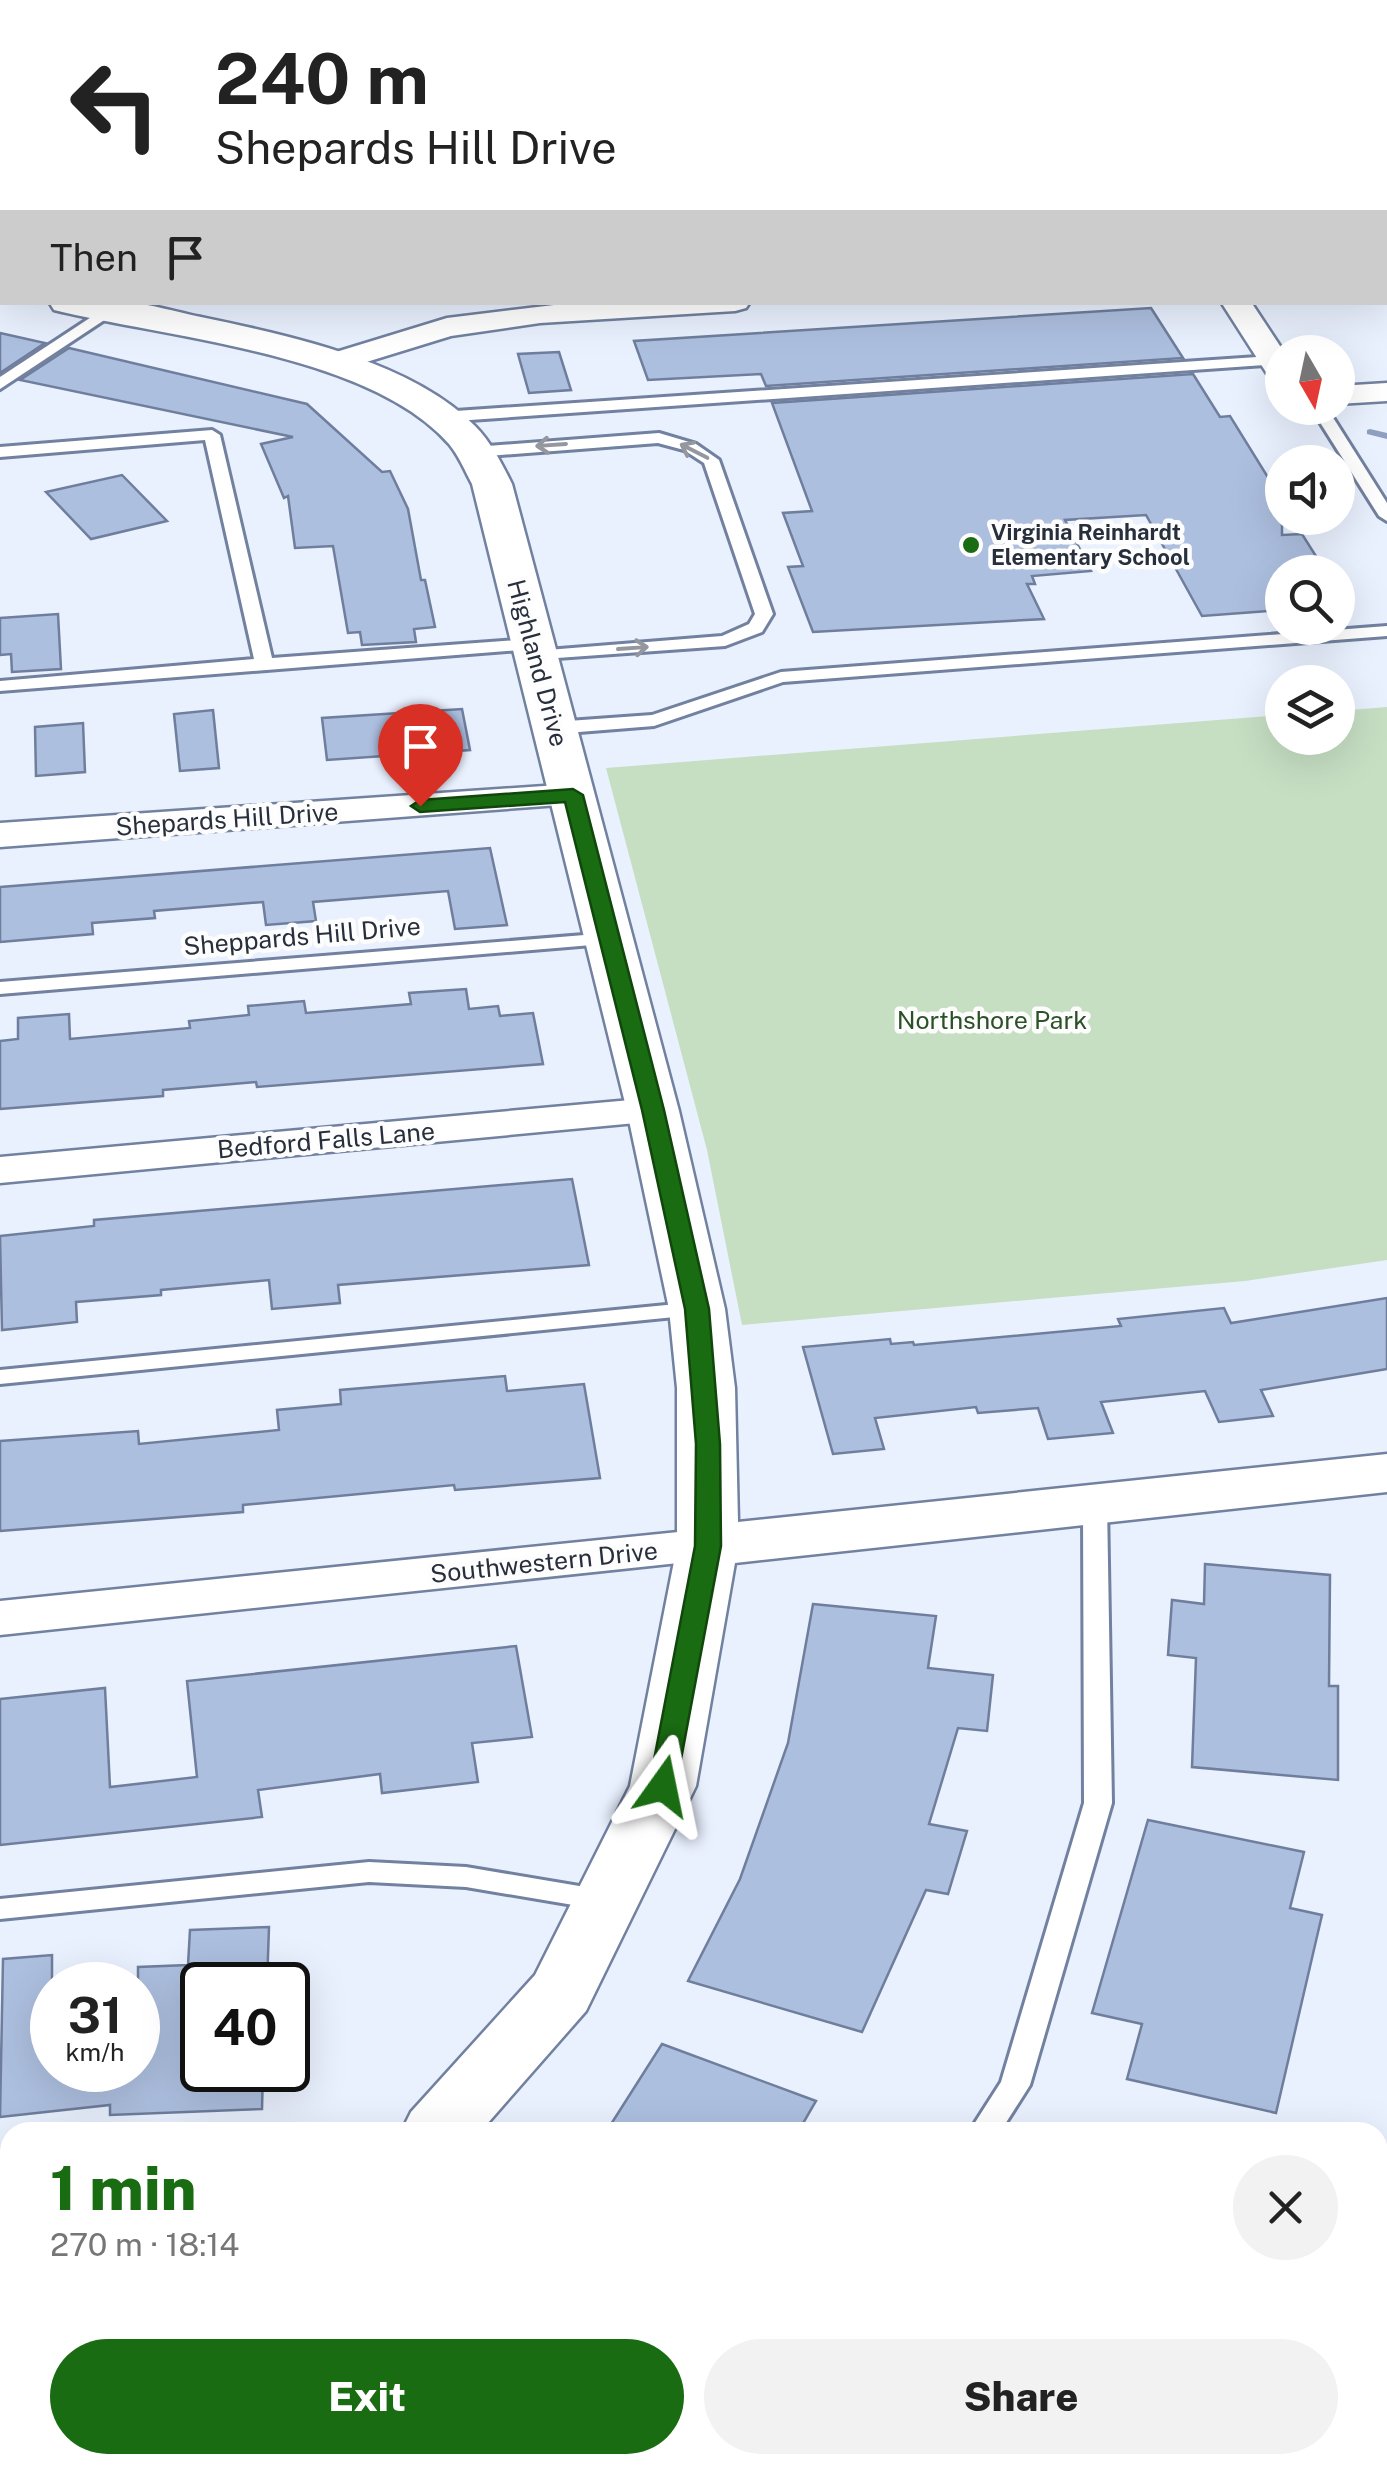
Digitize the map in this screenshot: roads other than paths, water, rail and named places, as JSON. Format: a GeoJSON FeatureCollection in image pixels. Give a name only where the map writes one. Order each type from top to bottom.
{"type":"FeatureCollection","features":[{"type":"Feature","properties":{"kind":"street"},"geometry":{"type":"LineString","coordinates":[[334,363],[448,327],[540,314],[686,305]]}},
{"type":"Feature","properties":{"kind":"street"},"geometry":{"type":"LineString","coordinates":[[1238,305],[1265,347]]}},
{"type":"Feature","properties":{"kind":"street","name":"Highland Drive"},"geometry":{"type":"LineString","coordinates":[[88,307],[334,363],[400,392],[441,417],[475,452],[492,484],[573,795],[653,1110],[697,1309],[706,1388],[708,1546],[663,1786],[561,1992],[446,2122]]}},
{"type":"Feature","properties":{"kind":"street"},"geometry":{"type":"LineString","coordinates":[[1355,394],[1387,392]]}},
{"type":"Feature","properties":{"kind":"street","name":"Shepards Hill Drive"},"geometry":{"type":"LineString","coordinates":[[0,835],[573,795]]}},
{"type":"Feature","properties":{"kind":"street","name":"Bedford Falls Lane"},"geometry":{"type":"LineString","coordinates":[[0,1170],[653,1110]]}},
{"type":"Feature","properties":{"kind":"street","name":"Southwestern Drive"},"geometry":{"type":"LineString","coordinates":[[0,1618],[1387,1474]]}},
{"type":"Feature","properties":{"kind":"lane"},"geometry":{"type":"LineString","coordinates":[[0,384],[88,307]]}},
{"type":"Feature","properties":{"kind":"lane"},"geometry":{"type":"LineString","coordinates":[[441,417],[1265,368]]}},
{"type":"Feature","properties":{"kind":"lane"},"geometry":{"type":"LineString","coordinates":[[1330,425],[1387,516]]}},
{"type":"Feature","properties":{"kind":"lane"},"geometry":{"type":"LineString","coordinates":[[0,452],[212,435],[264,664]]}},
{"type":"Feature","properties":{"kind":"lane"},"geometry":{"type":"LineString","coordinates":[[0,686],[264,664],[726,641],[756,628],[764,614],[711,460],[690,446],[659,438],[475,452]]}},
{"type":"Feature","properties":{"kind":"lane"},"geometry":{"type":"LineString","coordinates":[[554,728],[654,720],[781,677],[1387,631]]}},
{"type":"Feature","properties":{"kind":"lane","name":"Sheppards Hill Drive"},"geometry":{"type":"LineString","coordinates":[[0,988],[609,939]]}},
{"type":"Feature","properties":{"kind":"lane"},"geometry":{"type":"LineString","coordinates":[[0,1377],[697,1309]]}},
{"type":"Feature","properties":{"kind":"lane"},"geometry":{"type":"LineString","coordinates":[[991,2122],[1015,2085],[1098,1803],[1094,1503]]}},
{"type":"Feature","properties":{"kind":"lane"},"geometry":{"type":"LineString","coordinates":[[0,1910],[368,1872],[466,1878],[606,1900]]}},
{"type":"Feature","properties":{"kind":"waterway"},"geometry":{"type":"LineString","coordinates":[[1370,432],[1387,436]]}},
{"type":"Feature","properties":{"kind":"place","name":"Virginia Reinhardt Elementary School"},"geometry":{"type":"Point","coordinates":[971,545]}},
{"type":"Feature","properties":{"kind":"park label","name":"Northshore Park"},"geometry":{"type":"Point","coordinates":[992,1020]}}]}
